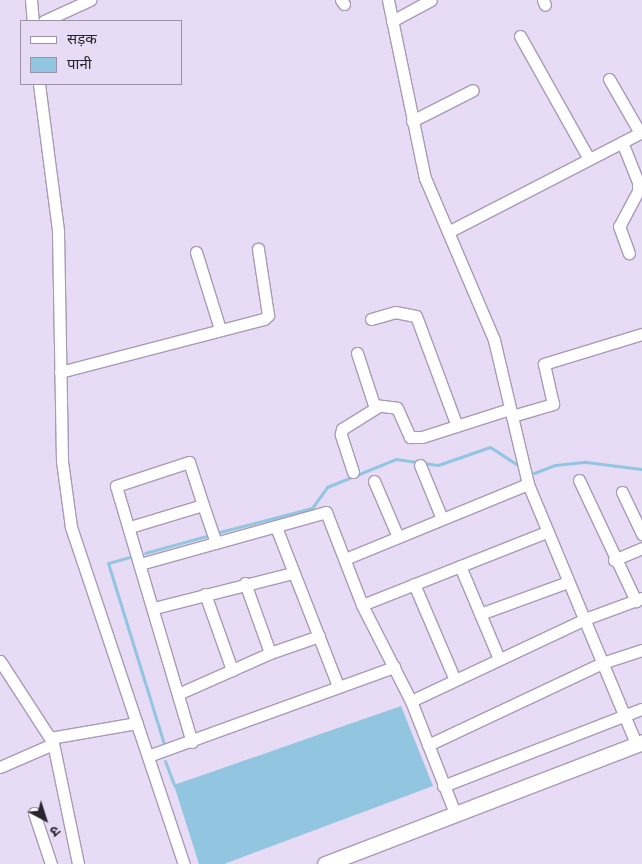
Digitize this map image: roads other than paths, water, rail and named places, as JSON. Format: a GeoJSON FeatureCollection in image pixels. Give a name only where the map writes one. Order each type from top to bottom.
{"type":"FeatureCollection","features":[{"type":"Feature","properties":{"kind":"main road"},"geometry":{"type":"LineString","coordinates":[[325,864],[639,743]]}},
{"type":"Feature","properties":{"kind":"street"},"geometry":{"type":"LineString","coordinates":[[31,0],[33,20]]}},
{"type":"Feature","properties":{"kind":"street"},"geometry":{"type":"LineString","coordinates":[[46,20],[90,0]]}},
{"type":"Feature","properties":{"kind":"street"},"geometry":{"type":"LineString","coordinates":[[388,0],[425,178],[494,340],[528,484],[546,532],[585,619],[623,715],[639,743]]}},
{"type":"Feature","properties":{"kind":"street"},"geometry":{"type":"LineString","coordinates":[[392,21],[431,0]]}},
{"type":"Feature","properties":{"kind":"street"},"geometry":{"type":"LineString","coordinates":[[520,36],[589,159]]}},
{"type":"Feature","properties":{"kind":"street"},"geometry":{"type":"LineString","coordinates":[[448,232],[641,132],[609,79]]}},
{"type":"Feature","properties":{"kind":"street"},"geometry":{"type":"LineString","coordinates":[[39,85],[58,231],[62,460],[71,527],[184,864]]}},
{"type":"Feature","properties":{"kind":"street"},"geometry":{"type":"LineString","coordinates":[[412,121],[472,90]]}},
{"type":"Feature","properties":{"kind":"street"},"geometry":{"type":"LineString","coordinates":[[622,142],[638,182],[638,191],[619,226],[629,253]]}},
{"type":"Feature","properties":{"kind":"street"},"geometry":{"type":"LineString","coordinates":[[60,372],[220,329],[264,320],[268,315],[258,248]]}},
{"type":"Feature","properties":{"kind":"street"},"geometry":{"type":"LineString","coordinates":[[196,252],[220,329]]}},
{"type":"Feature","properties":{"kind":"street"},"geometry":{"type":"LineString","coordinates":[[371,319],[394,312],[416,316],[457,426]]}},
{"type":"Feature","properties":{"kind":"street"},"geometry":{"type":"LineString","coordinates":[[354,472],[341,434],[342,428],[376,408],[397,408],[407,434],[414,438],[553,404],[544,364],[642,334]]}},
{"type":"Feature","properties":{"kind":"street"},"geometry":{"type":"LineString","coordinates":[[357,353],[376,408]]}},
{"type":"Feature","properties":{"kind":"street"},"geometry":{"type":"LineString","coordinates":[[192,742],[130,527],[116,486],[186,462],[191,464],[214,537]]}},
{"type":"Feature","properties":{"kind":"street"},"geometry":{"type":"LineString","coordinates":[[420,465],[442,519]]}},
{"type":"Feature","properties":{"kind":"street"},"geometry":{"type":"LineString","coordinates":[[411,700],[585,619],[639,600],[614,560],[579,480]]}},
{"type":"Feature","properties":{"kind":"street"},"geometry":{"type":"LineString","coordinates":[[374,481],[398,537]]}},
{"type":"Feature","properties":{"kind":"street"},"geometry":{"type":"LineString","coordinates":[[345,559],[528,484]]}},
{"type":"Feature","properties":{"kind":"street"},"geometry":{"type":"LineString","coordinates":[[622,492],[642,534]]}},
{"type":"Feature","properties":{"kind":"street"},"geometry":{"type":"LineString","coordinates":[[130,527],[203,505]]}},
{"type":"Feature","properties":{"kind":"street"},"geometry":{"type":"LineString","coordinates":[[140,564],[214,537],[276,527],[326,512],[362,605],[411,700],[455,813]]}},
{"type":"Feature","properties":{"kind":"street"},"geometry":{"type":"LineString","coordinates":[[276,527],[292,573],[338,686]]}},
{"type":"Feature","properties":{"kind":"street"},"geometry":{"type":"LineString","coordinates":[[362,605],[546,532]]}},
{"type":"Feature","properties":{"kind":"street"},"geometry":{"type":"LineString","coordinates":[[614,560],[642,548]]}},
{"type":"Feature","properties":{"kind":"street"},"geometry":{"type":"LineString","coordinates":[[460,566],[499,659]]}},
{"type":"Feature","properties":{"kind":"street"},"geometry":{"type":"LineString","coordinates":[[154,608],[245,583],[292,573]]}},
{"type":"Feature","properties":{"kind":"street"},"geometry":{"type":"LineString","coordinates":[[480,614],[568,582]]}},
{"type":"Feature","properties":{"kind":"street"},"geometry":{"type":"LineString","coordinates":[[245,583],[270,653]]}},
{"type":"Feature","properties":{"kind":"street"},"geometry":{"type":"LineString","coordinates":[[414,584],[455,680]]}},
{"type":"Feature","properties":{"kind":"street"},"geometry":{"type":"LineString","coordinates":[[205,594],[232,670]]}},
{"type":"Feature","properties":{"kind":"street"},"geometry":{"type":"LineString","coordinates":[[178,694],[270,653],[319,636]]}},
{"type":"Feature","properties":{"kind":"street"},"geometry":{"type":"LineString","coordinates":[[428,745],[602,663],[642,650]]}},
{"type":"Feature","properties":{"kind":"street"},"geometry":{"type":"LineString","coordinates":[[0,661],[52,741],[78,864]]}},
{"type":"Feature","properties":{"kind":"street"},"geometry":{"type":"LineString","coordinates":[[148,756],[192,742],[338,686],[394,667]]}},
{"type":"Feature","properties":{"kind":"street"},"geometry":{"type":"LineString","coordinates":[[443,786],[642,709]]}},
{"type":"Feature","properties":{"kind":"street"},"geometry":{"type":"LineString","coordinates":[[0,767],[52,741],[137,723]]}},
{"type":"Feature","properties":{"kind":"street"},"geometry":{"type":"LineString","coordinates":[[34,813],[51,864]]}},
{"type":"Feature","properties":{"kind":"water"},"geometry":{"type":"Polygon","coordinates":[[[401,706],[433,786],[224,864],[199,864],[174,785],[401,706]]]}},
{"type":"Feature","properties":{"kind":"waterway"},"geometry":{"type":"LineString","coordinates":[[216,533],[312,508],[327,487],[396,459],[438,465],[490,447],[519,466]]}},
{"type":"Feature","properties":{"kind":"waterway"},"geometry":{"type":"LineString","coordinates":[[534,473],[555,465],[586,462],[642,469]]}},
{"type":"Feature","properties":{"kind":"waterway"},"geometry":{"type":"LineString","coordinates":[[145,553],[210,535]]}},
{"type":"Feature","properties":{"kind":"waterway"},"geometry":{"type":"LineString","coordinates":[[133,556],[108,563],[164,744]]}},
{"type":"Feature","properties":{"kind":"waterway"},"geometry":{"type":"LineString","coordinates":[[165,761],[174,785]]}}]}
